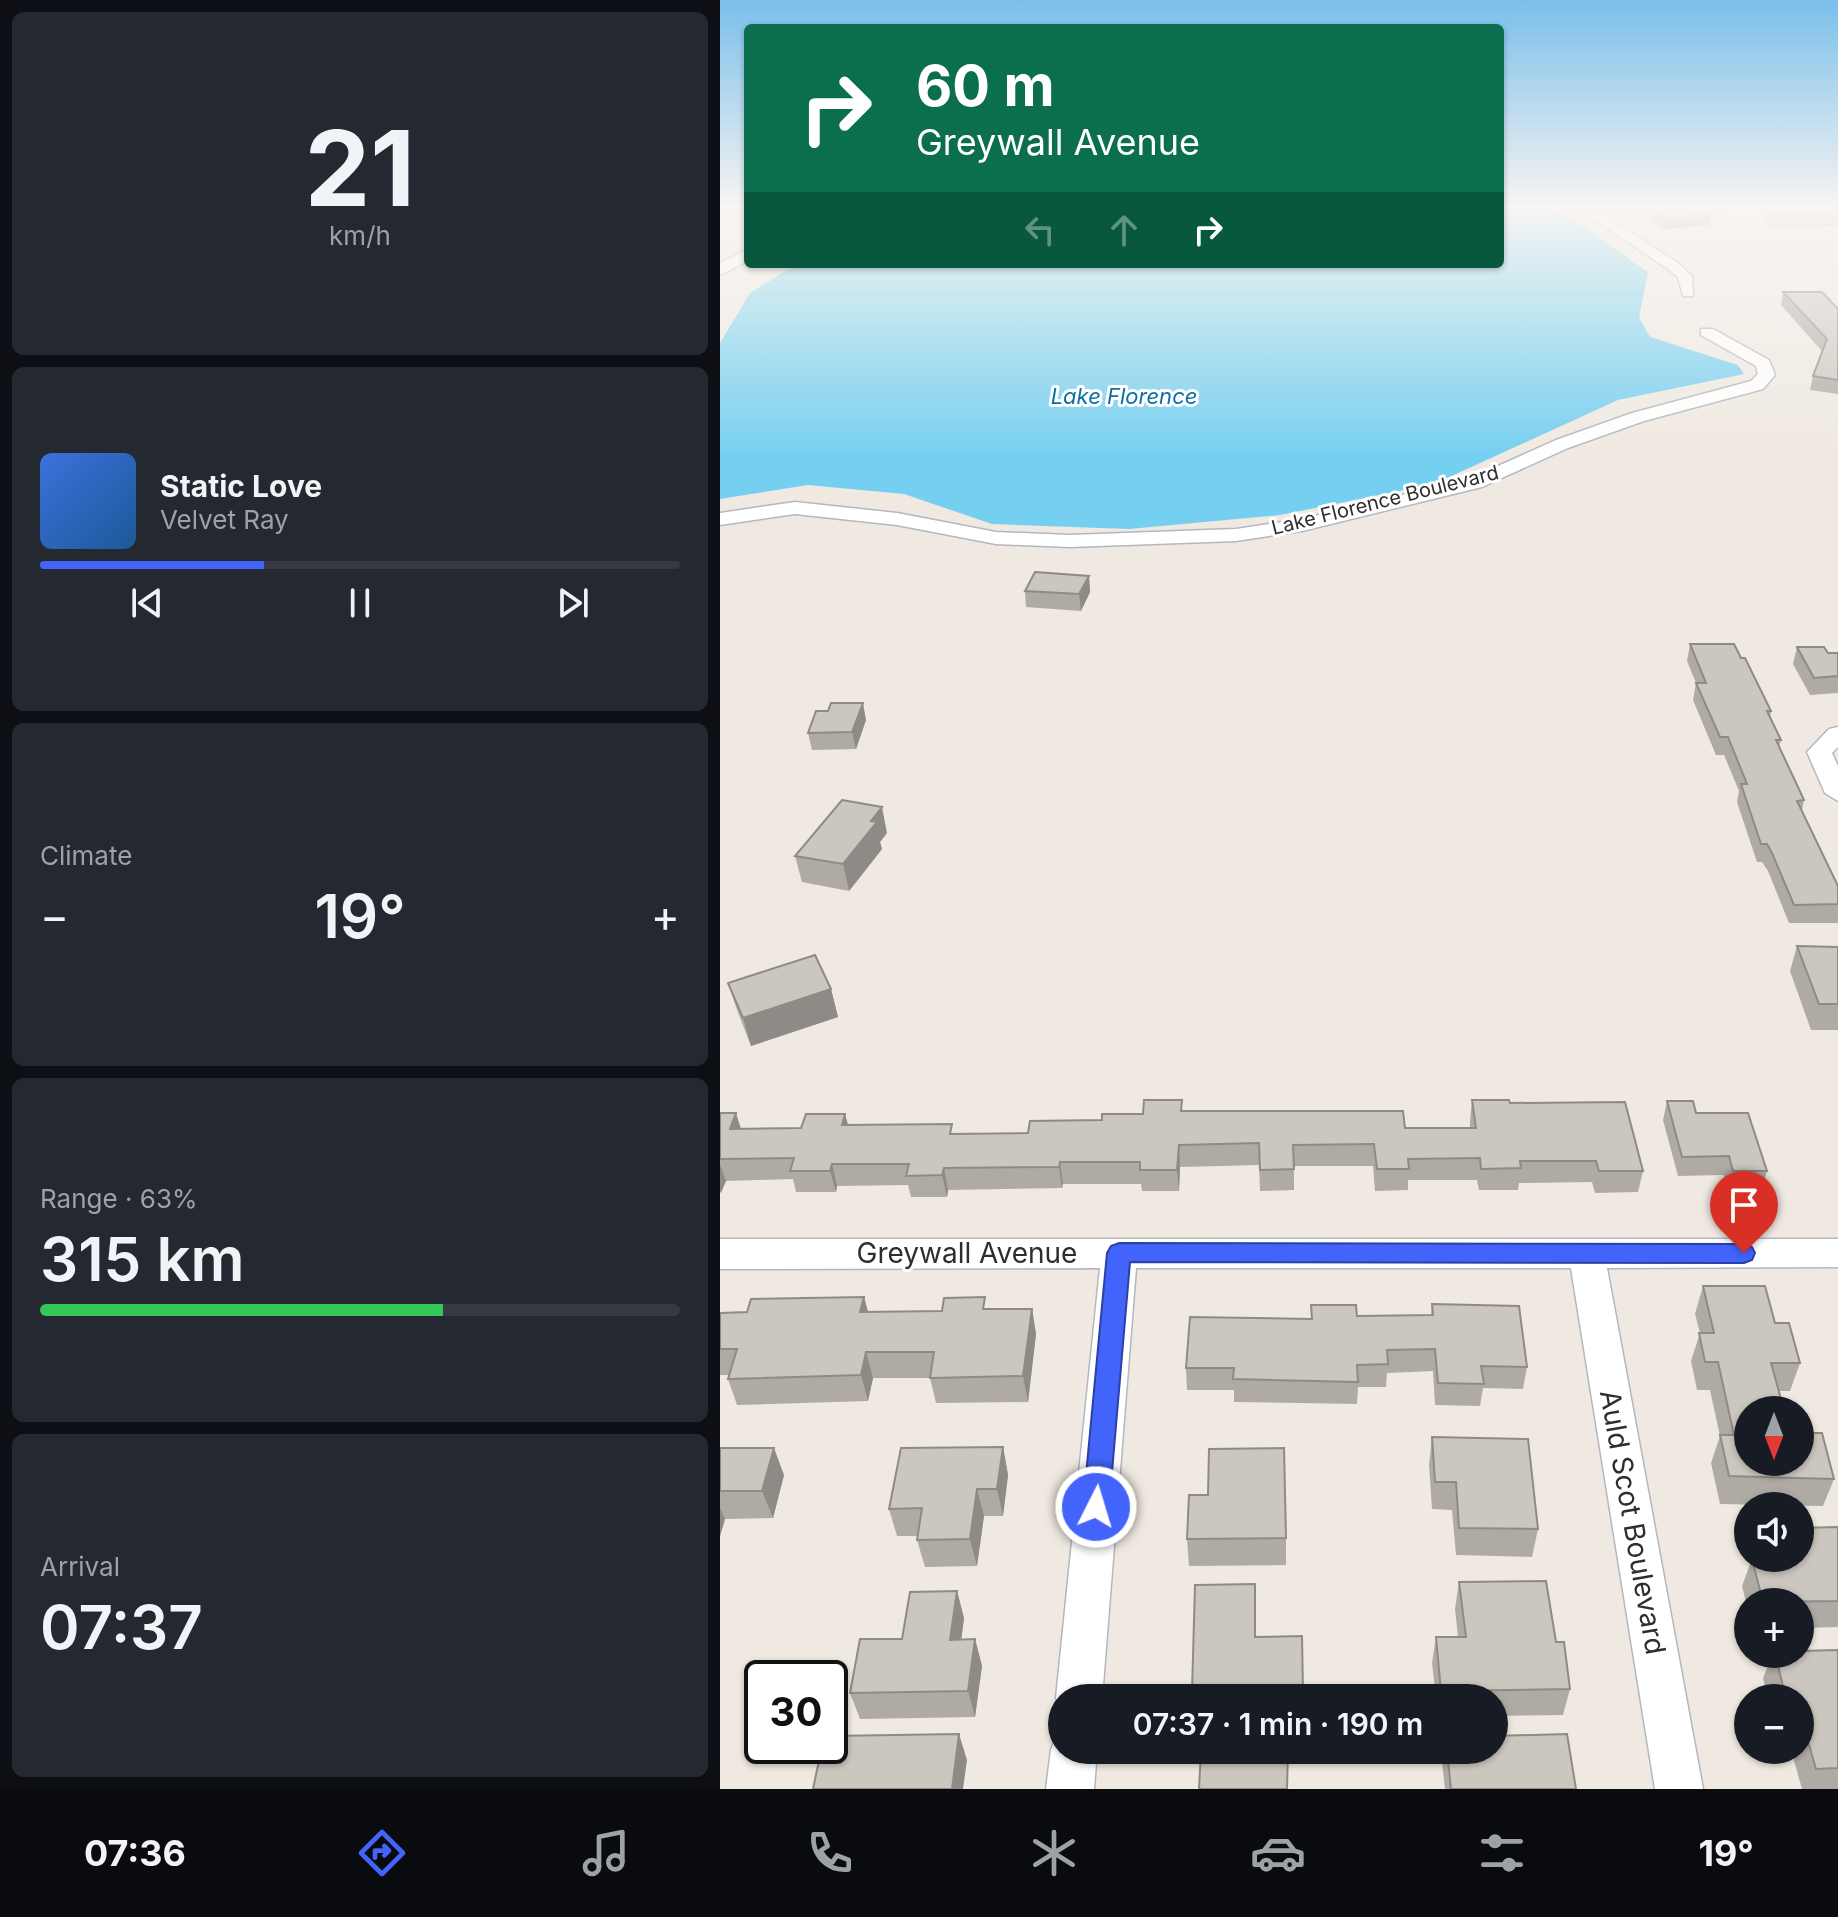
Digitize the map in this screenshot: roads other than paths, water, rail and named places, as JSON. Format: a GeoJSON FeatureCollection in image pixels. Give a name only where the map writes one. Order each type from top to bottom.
{"type":"FeatureCollection","features":[{"type":"Feature","properties":{"kind":"street","name":"Lake Florence Boulevard"},"geometry":{"type":"LineString","coordinates":[[720,519],[756,511],[810,509],[897,519],[996,538],[1070,541],[1236,535],[1302,525],[1475,483],[1562,444],[1638,417],[1757,385],[1767,375],[1763,363],[1707,332]]}},
{"type":"Feature","properties":{"kind":"street"},"geometry":{"type":"LineString","coordinates":[[1838,734],[1819,752],[1838,793]]}},
{"type":"Feature","properties":{"kind":"street"},"geometry":{"type":"LineString","coordinates":[[1080,1684],[1119,1253]]}},
{"type":"Feature","properties":{"kind":"street","name":"Greywall Avenue"},"geometry":{"type":"LineString","coordinates":[[720,1254],[1838,1253]]}},
{"type":"Feature","properties":{"kind":"street","name":"Auld Scot Boulevard"},"geometry":{"type":"LineString","coordinates":[[1587,1255],[1679,1789]]}},
{"type":"Feature","properties":{"kind":"street"},"geometry":{"type":"LineString","coordinates":[[1070,1789],[1073,1764]]}},
{"type":"Feature","properties":{"kind":"water","name":"Lake Florence"},"geometry":{"type":"Polygon","coordinates":[[[1644,291],[1639,318],[1650,337],[1738,365],[1744,374],[1618,400],[1434,484],[1280,515],[1129,529],[992,524],[904,494],[808,485],[720,499],[720,343],[750,293],[1644,291]]]}}]}
